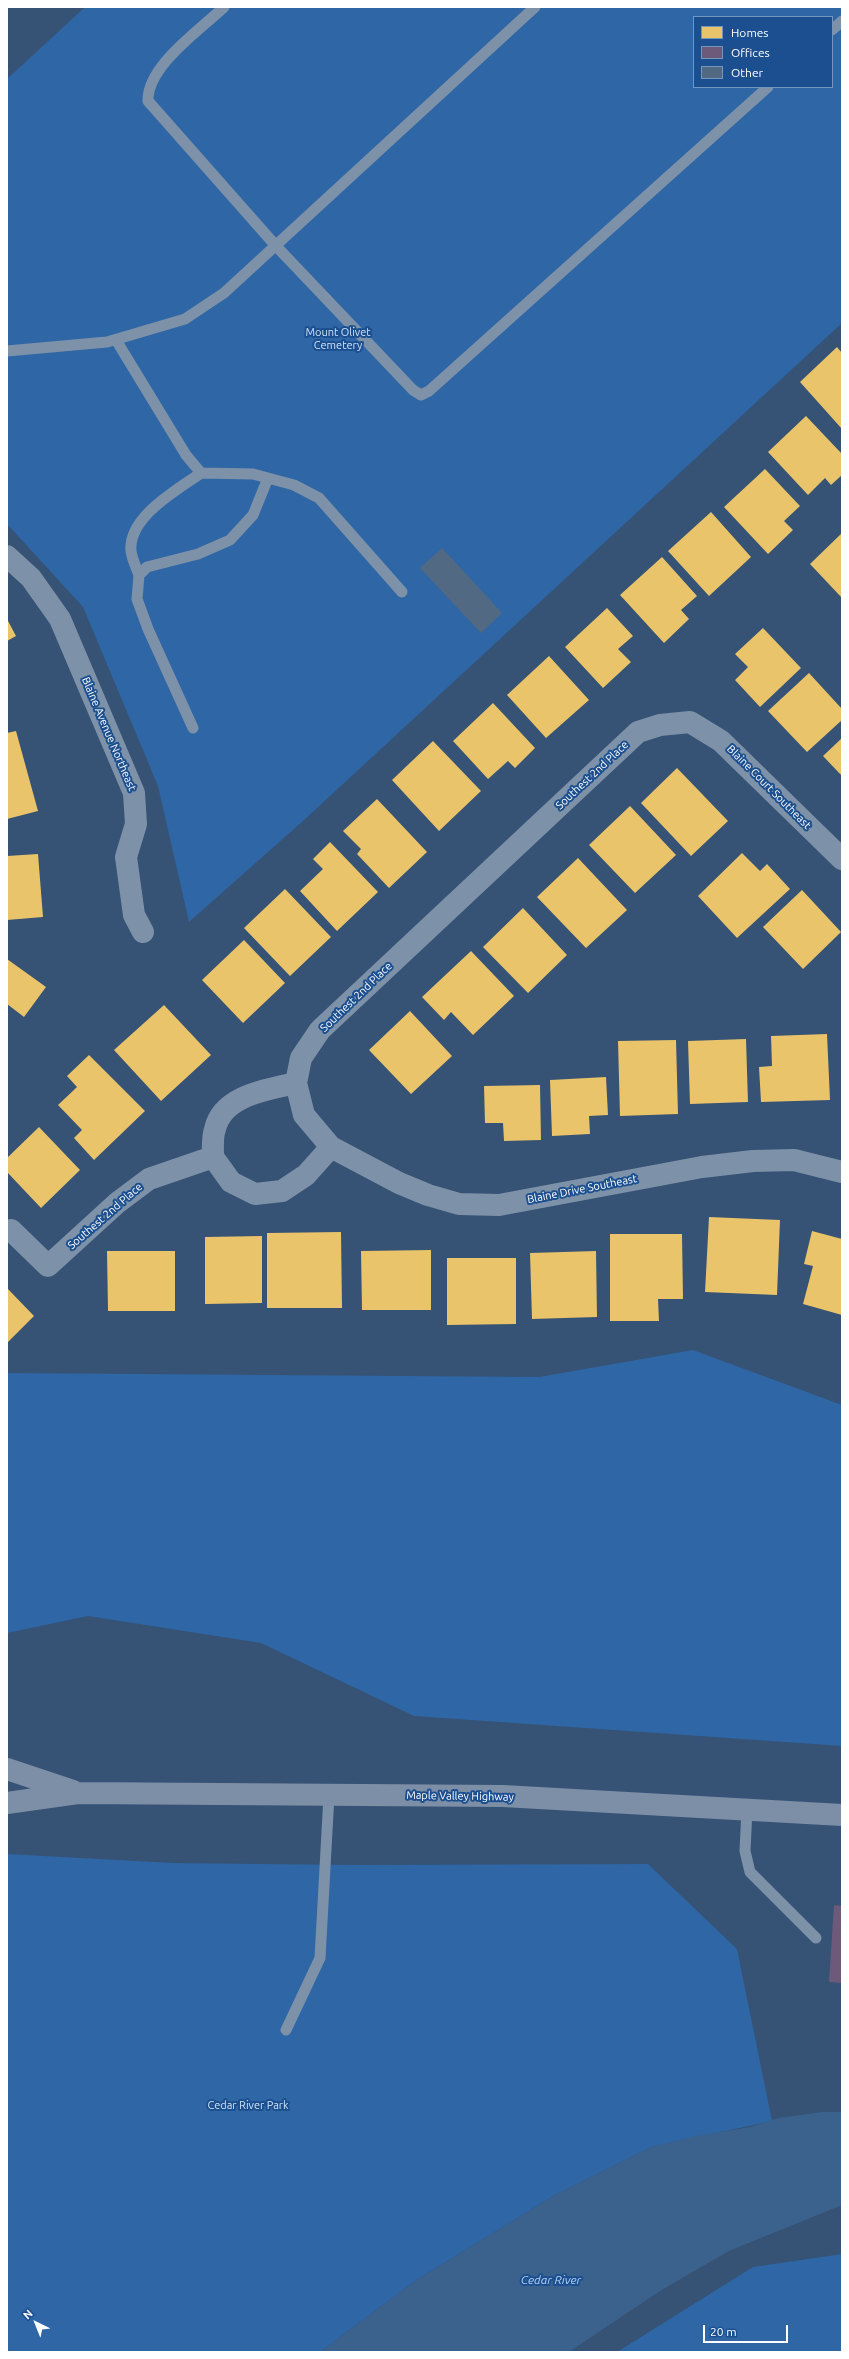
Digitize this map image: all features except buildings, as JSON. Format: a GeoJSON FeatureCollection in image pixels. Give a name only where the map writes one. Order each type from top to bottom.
{"type":"FeatureCollection","features":[{"type":"Feature","properties":{"kind":"main road","name":"Maple Valley Highway"},"geometry":{"type":"LineString","coordinates":[[7,1769],[78,1793]]}},
{"type":"Feature","properties":{"kind":"main road","name":"Maple Valley Highway"},"geometry":{"type":"LineString","coordinates":[[7,1802],[78,1793],[503,1796],[842,1815]]}},
{"type":"Feature","properties":{"kind":"street","name":"Blaine Avenue Northeast"},"geometry":{"type":"LineString","coordinates":[[7,556],[31,578],[60,619],[134,793],[136,824],[126,857],[134,915],[143,932]]}},
{"type":"Feature","properties":{"kind":"street","name":"Blaine Court Southeast"},"geometry":{"type":"LineString","coordinates":[[690,722],[721,741],[842,859]]}},
{"type":"Feature","properties":{"kind":"street","name":"Southest 2nd Place"},"geometry":{"type":"LineString","coordinates":[[296,1083],[301,1058],[320,1030],[638,732],[660,725],[690,722]]}},
{"type":"Feature","properties":{"kind":"street","name":"Blaine Drive Southeast"},"geometry":{"type":"LineString","coordinates":[[296,1083],[304,1115],[332,1147],[406,1186],[428,1195],[459,1204],[499,1205],[702,1167],[752,1161],[794,1160],[842,1172]]}},
{"type":"Feature","properties":{"kind":"street"},"geometry":{"type":"LineString","coordinates":[[296,1083],[254,1094],[228,1105],[215,1128],[213,1157],[231,1182],[255,1194],[282,1191],[306,1175],[332,1147]]}},
{"type":"Feature","properties":{"kind":"street","name":"Southest 2nd Place"},"geometry":{"type":"LineString","coordinates":[[10,1230],[48,1266],[117,1204],[148,1179],[213,1157]]}},
{"type":"Feature","properties":{"kind":"lane"},"geometry":{"type":"LineString","coordinates":[[224,7],[164,63],[150,83],[148,101],[276,246],[413,390],[421,395],[429,391],[767,88]]}},
{"type":"Feature","properties":{"kind":"lane"},"geometry":{"type":"LineString","coordinates":[[7,351],[107,342],[185,319],[224,293],[535,7]]}},
{"type":"Feature","properties":{"kind":"lane"},"geometry":{"type":"LineString","coordinates":[[833,29],[842,21]]}},
{"type":"Feature","properties":{"kind":"lane"},"geometry":{"type":"LineString","coordinates":[[116,340],[186,455],[201,473]]}},
{"type":"Feature","properties":{"kind":"lane"},"geometry":{"type":"LineString","coordinates":[[193,728],[148,629],[137,599],[139,575],[131,551],[134,530],[155,506],[201,473],[253,474],[294,485],[319,498],[402,592]]}},
{"type":"Feature","properties":{"kind":"lane"},"geometry":{"type":"LineString","coordinates":[[139,575],[147,567],[198,554],[230,540],[253,515],[268,478]]}},
{"type":"Feature","properties":{"kind":"lane"},"geometry":{"type":"LineString","coordinates":[[286,2030],[320,1958],[329,1795]]}},
{"type":"Feature","properties":{"kind":"lane"},"geometry":{"type":"LineString","coordinates":[[747,1809],[745,1851],[750,1872],[816,1938]]}},
{"type":"Feature","properties":{"kind":"green space","name":"Mount Olivet Cemetery"},"geometry":{"type":"Polygon","coordinates":[[[85,7],[842,7],[842,323],[303,821],[189,922],[158,786],[83,607],[7,524],[7,79],[85,7]]]}},
{"type":"Feature","properties":{"kind":"green space"},"geometry":{"type":"Polygon","coordinates":[[[693,1350],[842,1405],[842,1746],[414,1716],[261,1643],[88,1616],[7,1633],[7,1373],[539,1377],[693,1350]]]}},
{"type":"Feature","properties":{"kind":"green space","name":"Cedar River Park"},"geometry":{"type":"Polygon","coordinates":[[[7,1854],[173,1863],[354,1865],[648,1864],[737,1949],[772,2121],[651,2147],[555,2195],[415,2281],[320,2352],[7,2352],[7,1854]]]}},
{"type":"Feature","properties":{"kind":"green space"},"geometry":{"type":"Polygon","coordinates":[[[842,2254],[842,2352],[617,2352],[753,2267],[842,2254]]]}},
{"type":"Feature","properties":{"kind":"water","name":"Cedar River"},"geometry":{"type":"Polygon","coordinates":[[[822,2112],[842,2112],[842,2205],[729,2251],[660,2291],[569,2352],[320,2352],[415,2281],[555,2195],[651,2147],[696,2136],[750,2127],[779,2118],[822,2112]]]}}]}
